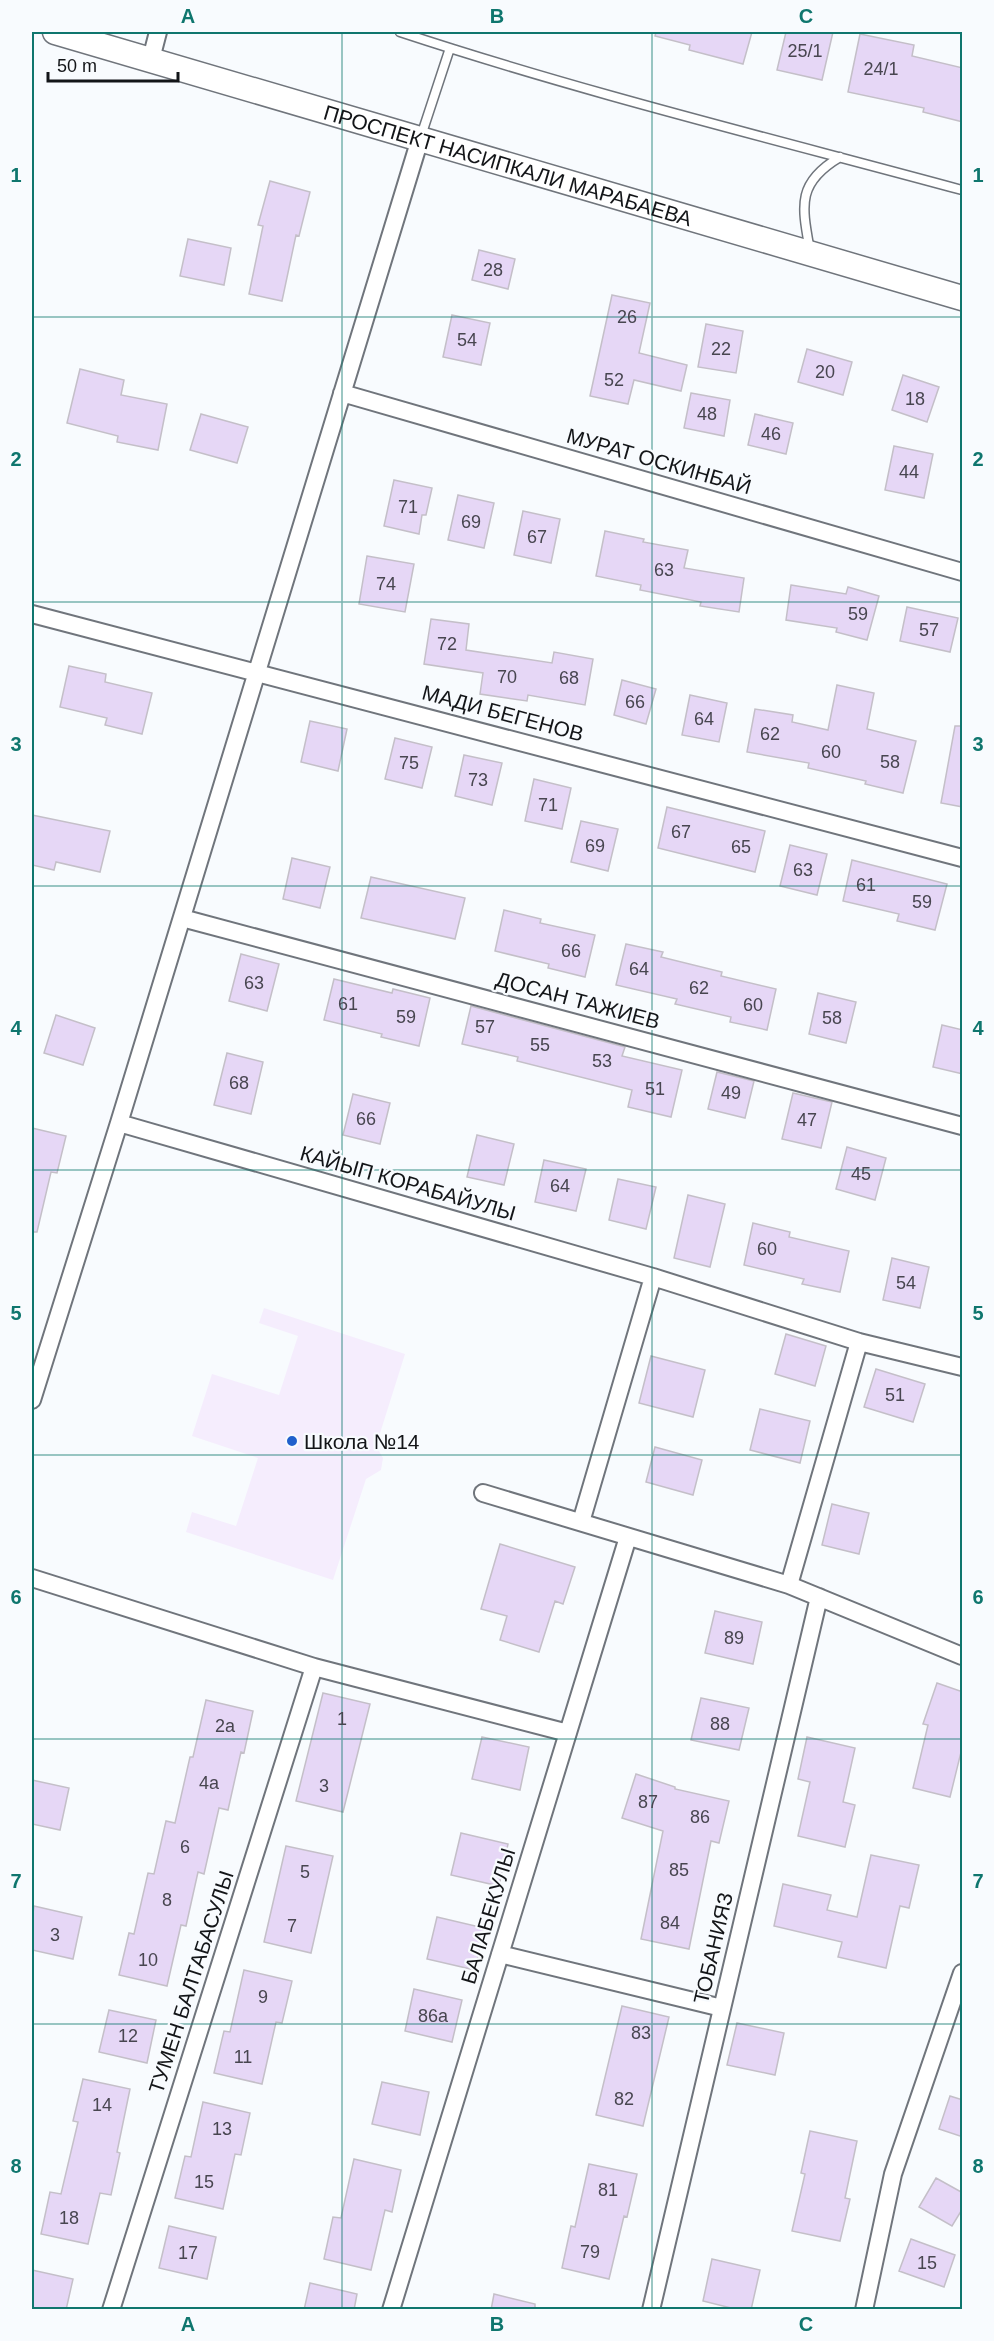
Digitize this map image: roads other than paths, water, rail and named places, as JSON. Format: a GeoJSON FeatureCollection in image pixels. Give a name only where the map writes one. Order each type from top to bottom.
{"type":"FeatureCollection","features":[{"type":"Feature","properties":{"kind":"main road","name":"ПРОСПЕКТ НАСИПКАЛИ МАРАБАЕВА"},"geometry":{"type":"LineString","coordinates":[[55,32],[963,298]]}},
{"type":"Feature","properties":{"kind":"street"},"geometry":{"type":"LineString","coordinates":[[151,59],[158,32]]}},
{"type":"Feature","properties":{"kind":"street"},"geometry":{"type":"LineString","coordinates":[[32,1400],[420,140]]}},
{"type":"Feature","properties":{"kind":"street","name":"МУРАТ ОСКИНБАЙ"},"geometry":{"type":"LineString","coordinates":[[342,393],[963,572]]}},
{"type":"Feature","properties":{"kind":"street","name":"МАДИ БЕГЕНОВ"},"geometry":{"type":"LineString","coordinates":[[32,614],[963,858]]}},
{"type":"Feature","properties":{"kind":"street","name":"ДОСАН ТАЖИЕВ"},"geometry":{"type":"LineString","coordinates":[[182,918],[963,1126]]}},
{"type":"Feature","properties":{"kind":"street","name":"КАЙЫП КОРАБАЙУЛЫ"},"geometry":{"type":"LineString","coordinates":[[119,1123],[653,1277],[859,1342],[963,1367]]}},
{"type":"Feature","properties":{"kind":"street"},"geometry":{"type":"LineString","coordinates":[[581,1522],[653,1277]]}},
{"type":"Feature","properties":{"kind":"street"},"geometry":{"type":"LineString","coordinates":[[789,1585],[859,1342]]}},
{"type":"Feature","properties":{"kind":"street"},"geometry":{"type":"LineString","coordinates":[[483,1493],[789,1585],[963,1656]]}},
{"type":"Feature","properties":{"kind":"street","name":"БАЛАБЕКУЛЫ"},"geometry":{"type":"LineString","coordinates":[[391,2310],[628,1537]]}},
{"type":"Feature","properties":{"kind":"street"},"geometry":{"type":"LineString","coordinates":[[32,1578],[314,1667],[568,1733]]}},
{"type":"Feature","properties":{"kind":"street","name":"ТОБАНИЯЗ"},"geometry":{"type":"LineString","coordinates":[[651,2310],[819,1597]]}},
{"type":"Feature","properties":{"kind":"street","name":"ТУМЕН БАЛТАБАСУЛЫ"},"geometry":{"type":"LineString","coordinates":[[111,2310],[314,1667]]}},
{"type":"Feature","properties":{"kind":"street"},"geometry":{"type":"LineString","coordinates":[[500,1954],[722,2008]]}},
{"type":"Feature","properties":{"kind":"street"},"geometry":{"type":"LineString","coordinates":[[864,2310],[893,2174],[963,1973]]}},
{"type":"Feature","properties":{"kind":"lane"},"geometry":{"type":"LineString","coordinates":[[400,32],[691,118],[963,190]]}},
{"type":"Feature","properties":{"kind":"lane"},"geometry":{"type":"LineString","coordinates":[[420,140],[450,48]]}},
{"type":"Feature","properties":{"kind":"lane"},"geometry":{"type":"LineString","coordinates":[[811,254],[805,225],[805,196],[821,168],[840,157]]}},
{"type":"Feature","properties":{"kind":"place","name":"Школа №14"},"geometry":{"type":"Point","coordinates":[292,1441]}}]}
